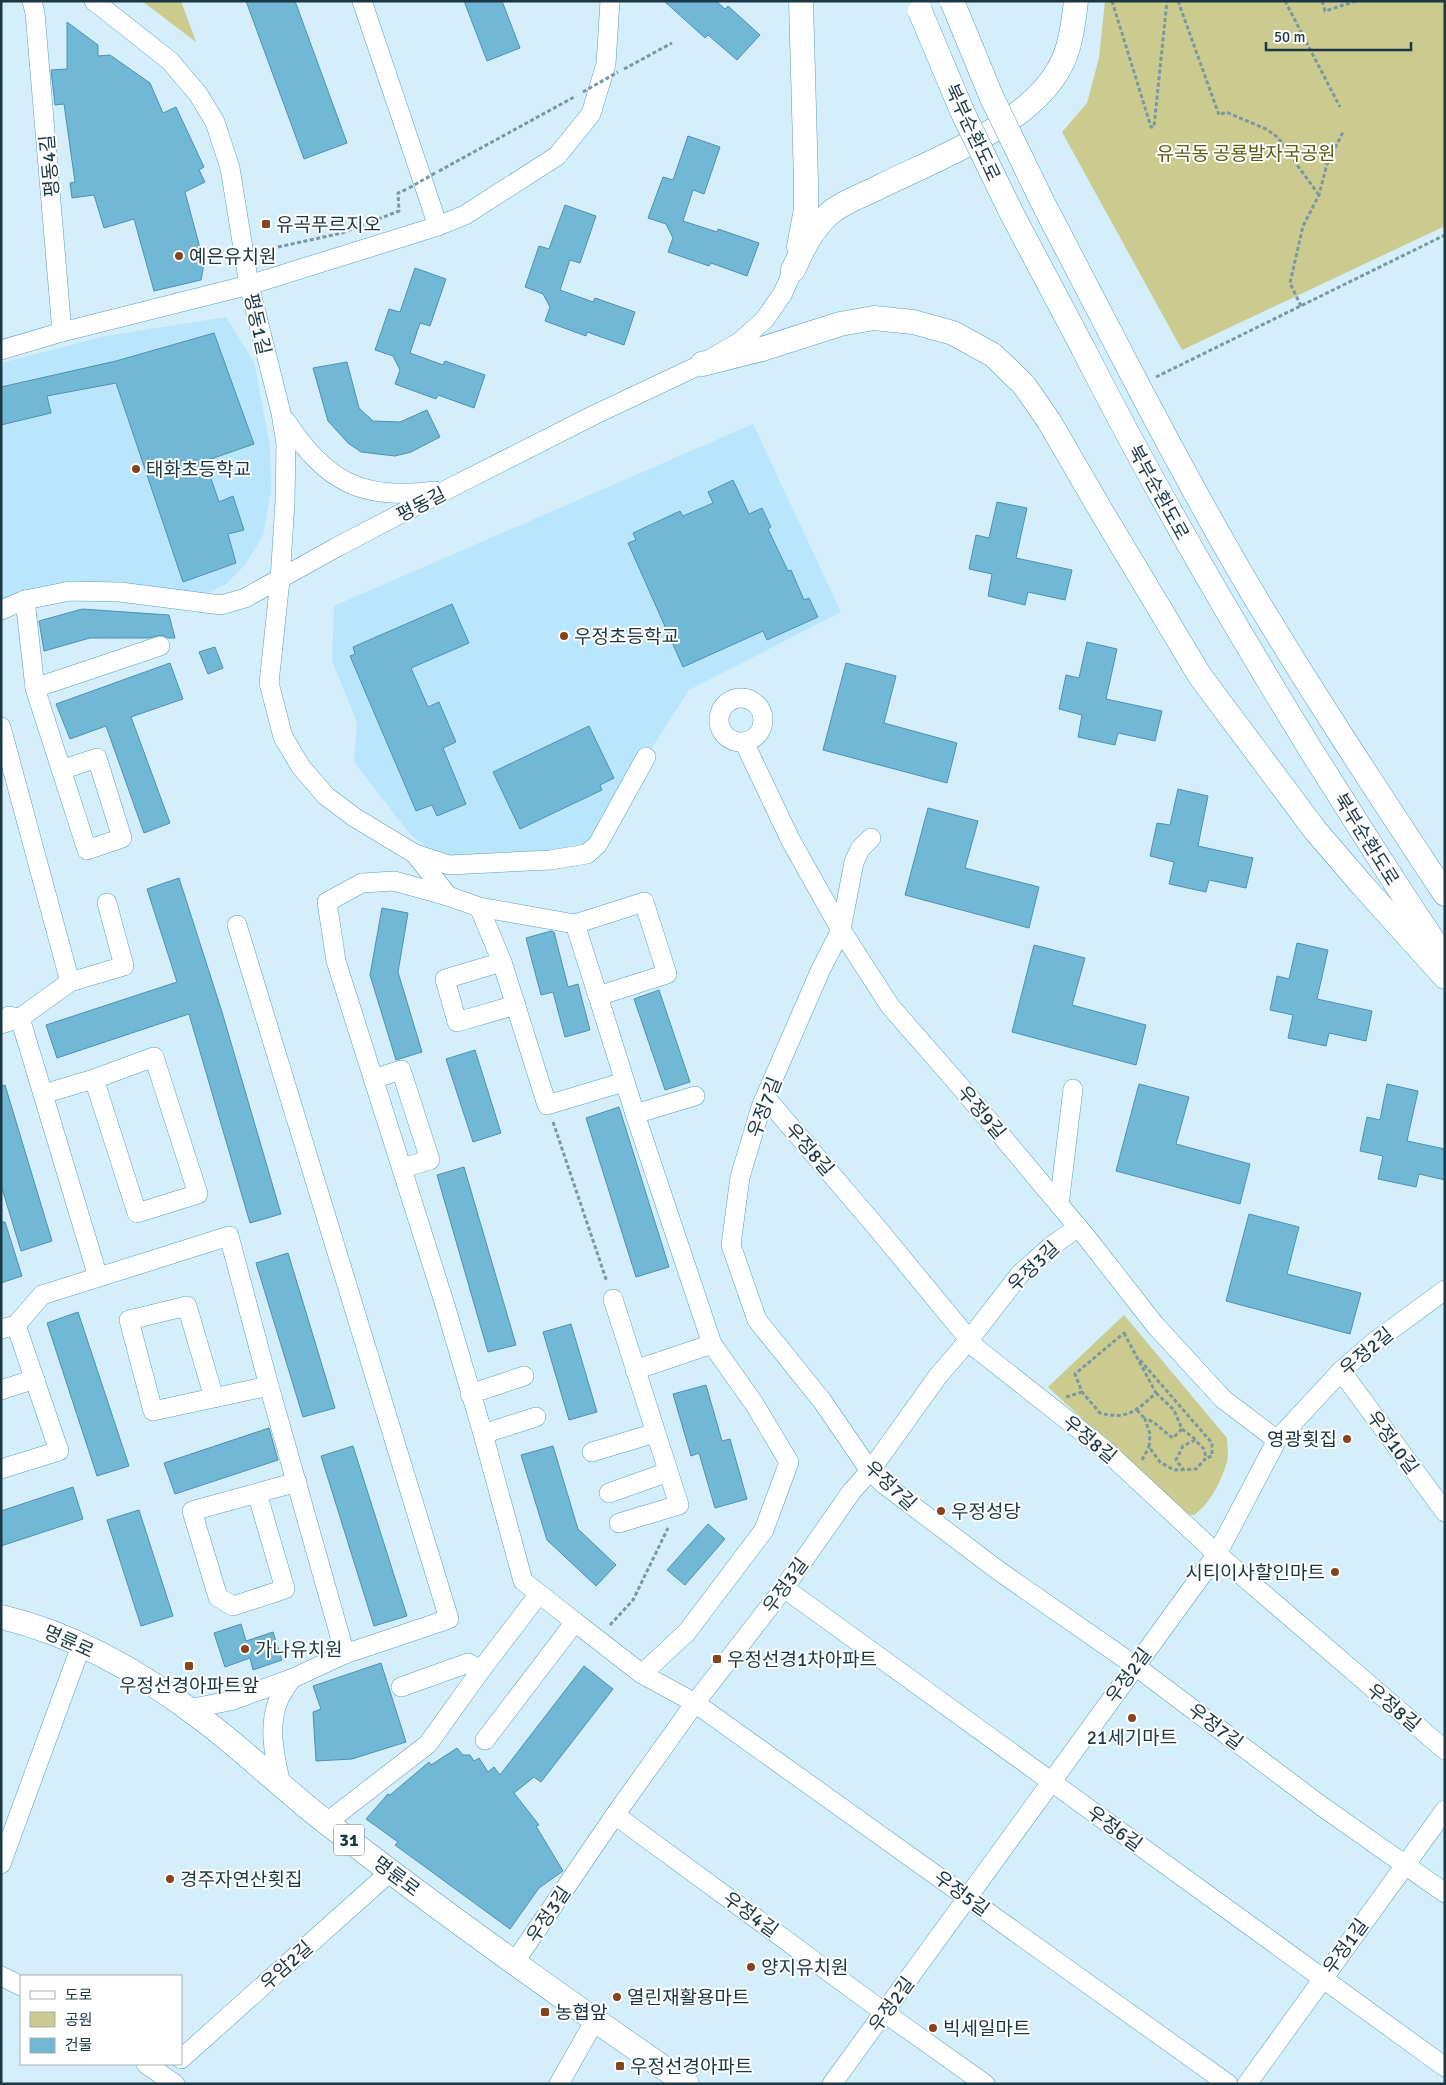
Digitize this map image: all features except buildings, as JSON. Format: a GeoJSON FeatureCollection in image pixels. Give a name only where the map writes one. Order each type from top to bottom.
{"type":"FeatureCollection","features":[{"type":"Feature","properties":{"kind":"main road"},"geometry":{"type":"LineString","coordinates":[[793,270],[802,238],[806,209],[801,1]]}},
{"type":"Feature","properties":{"kind":"main road","name":"북부순환도로"},"geometry":{"type":"LineString","coordinates":[[952,1],[996,107],[1042,201],[1185,474],[1246,582],[1312,689],[1445,894]]}},
{"type":"Feature","properties":{"kind":"main road"},"geometry":{"type":"LineString","coordinates":[[793,270],[805,245],[828,214],[985,136],[1032,102],[1048,85],[1060,67],[1073,27],[1076,1]]}},
{"type":"Feature","properties":{"kind":"main road","name":"북부순환도로"},"geometry":{"type":"LineString","coordinates":[[918,6],[962,111],[1012,214],[1156,489],[1219,599],[1344,802],[1445,958]]}},
{"type":"Feature","properties":{"kind":"main road"},"geometry":{"type":"LineString","coordinates":[[702,364],[762,349],[840,324],[874,318],[914,322],[953,333],[993,355],[1024,385],[1049,421],[1200,676],[1315,830],[1445,977]]}},
{"type":"Feature","properties":{"kind":"main road","name":"명륜로"},"geometry":{"type":"LineString","coordinates":[[1,1617],[28,1623],[115,1662],[202,1718],[326,1823],[514,1963],[687,2084]]}},
{"type":"Feature","properties":{"kind":"street","name":"평동4길"},"geometry":{"type":"LineString","coordinates":[[32,1],[35,13],[62,332]]}},
{"type":"Feature","properties":{"kind":"street","name":"평동1길"},"geometry":{"type":"LineString","coordinates":[[94,1],[170,61],[198,94],[215,122],[230,168],[249,285],[281,413],[286,444],[285,502],[280,580],[269,683],[283,737],[301,768],[326,796],[354,817],[415,854]]}},
{"type":"Feature","properties":{"kind":"street"},"geometry":{"type":"LineString","coordinates":[[362,1],[438,226]]}},
{"type":"Feature","properties":{"kind":"street"},"geometry":{"type":"LineString","coordinates":[[1,350],[62,332],[249,285],[438,226],[465,215],[557,156],[591,114],[606,64],[610,1]]}},
{"type":"Feature","properties":{"kind":"street","name":"평동길"},"geometry":{"type":"LineString","coordinates":[[2,615],[25,600],[70,591],[120,592],[221,605],[245,598],[448,489],[594,415],[702,364],[740,342],[765,319],[783,293],[793,270]]}},
{"type":"Feature","properties":{"kind":"street"},"geometry":{"type":"LineString","coordinates":[[281,413],[303,447],[323,468],[348,483],[392,494],[412,494],[448,489]]}},
{"type":"Feature","properties":{"kind":"street"},"geometry":{"type":"LineString","coordinates":[[25,600],[35,688],[61,770],[87,850],[122,838],[97,758],[61,770]]}},
{"type":"Feature","properties":{"kind":"street"},"geometry":{"type":"LineString","coordinates":[[35,688],[160,646]]}},
{"type":"Feature","properties":{"kind":"street"},"geometry":{"type":"LineString","coordinates":[[1,727],[70,982]]}},
{"type":"Feature","properties":{"kind":"street","name":"우정9길"},"geometry":{"type":"LineString","coordinates":[[744,742],[791,841],[841,930],[890,1006],[1078,1227],[1155,1325],[1223,1400],[1277,1440]]}},
{"type":"Feature","properties":{"kind":"street"},"geometry":{"type":"LineString","coordinates":[[415,854],[449,865],[550,860],[588,854],[598,844],[646,757]]}},
{"type":"Feature","properties":{"kind":"street","name":"우정7길"},"geometry":{"type":"LineString","coordinates":[[871,838],[860,849],[854,862],[841,930],[822,968],[766,1098],[740,1177],[731,1244],[757,1320],[822,1402],[870,1471],[921,1513],[999,1571],[1134,1665],[1403,1866],[1445,1893]]}},
{"type":"Feature","properties":{"kind":"street"},"geometry":{"type":"LineString","coordinates":[[415,854],[448,896],[479,907],[575,924],[644,902],[667,974],[598,996]]}},
{"type":"Feature","properties":{"kind":"street","name":"우정5길"},"geometry":{"type":"LineString","coordinates":[[448,896],[394,881],[362,883],[327,902],[336,962],[445,1305],[523,1581],[642,1674],[695,1703],[1228,2084]]}},
{"type":"Feature","properties":{"kind":"street"},"geometry":{"type":"LineString","coordinates":[[1,1024],[20,1018],[70,982],[124,966],[107,903]]}},
{"type":"Feature","properties":{"kind":"street"},"geometry":{"type":"LineString","coordinates":[[479,907],[502,962],[548,1105],[624,1082]]}},
{"type":"Feature","properties":{"kind":"street"},"geometry":{"type":"LineString","coordinates":[[575,924],[624,1082],[712,1344],[755,1406],[789,1462],[764,1530],[687,1632],[642,1674]]}},
{"type":"Feature","properties":{"kind":"street"},"geometry":{"type":"LineString","coordinates":[[187,1708],[230,1701],[291,1679],[345,1654],[449,1619],[237,925]]}},
{"type":"Feature","properties":{"kind":"street"},"geometry":{"type":"LineString","coordinates":[[502,962],[445,979],[458,1022],[516,1005]]}},
{"type":"Feature","properties":{"kind":"street"},"geometry":{"type":"LineString","coordinates":[[1,1015],[20,1018]]}},
{"type":"Feature","properties":{"kind":"street"},"geometry":{"type":"LineString","coordinates":[[20,1018],[98,1277]]}},
{"type":"Feature","properties":{"kind":"street"},"geometry":{"type":"LineString","coordinates":[[43,1094],[94,1079],[154,1057],[198,1194],[137,1213],[94,1079]]}},
{"type":"Feature","properties":{"kind":"street"},"geometry":{"type":"LineString","coordinates":[[373,1078],[401,1070],[430,1160],[402,1168]]}},
{"type":"Feature","properties":{"kind":"street"},"geometry":{"type":"LineString","coordinates":[[1059,1205],[1073,1089]]}},
{"type":"Feature","properties":{"kind":"street"},"geometry":{"type":"LineString","coordinates":[[635,1114],[695,1096]]}},
{"type":"Feature","properties":{"kind":"street","name":"우정8길"},"geometry":{"type":"LineString","coordinates":[[766,1098],[878,1229],[976,1348],[1104,1449],[1217,1554],[1445,1750]]}},
{"type":"Feature","properties":{"kind":"street","name":"우정3길"},"geometry":{"type":"LineString","coordinates":[[514,1963],[615,1815],[695,1703],[784,1588],[852,1491],[870,1471],[938,1376],[969,1340],[1020,1274],[1049,1248],[1078,1227]]}},
{"type":"Feature","properties":{"kind":"street"},"geometry":{"type":"LineString","coordinates":[[1,1469],[59,1451],[35,1379],[9,1327],[42,1295],[228,1236],[345,1654]]}},
{"type":"Feature","properties":{"kind":"street","name":"우정2길"},"geometry":{"type":"LineString","coordinates":[[832,2084],[1052,1782],[1134,1665],[1217,1554],[1277,1440],[1341,1371],[1373,1343],[1445,1290]]}},
{"type":"Feature","properties":{"kind":"street"},"geometry":{"type":"LineString","coordinates":[[613,1300],[679,1505],[619,1523]]}},
{"type":"Feature","properties":{"kind":"street"},"geometry":{"type":"LineString","coordinates":[[214,1398],[187,1306],[129,1320],[153,1411],[214,1398],[269,1386]]}},
{"type":"Feature","properties":{"kind":"street"},"geometry":{"type":"LineString","coordinates":[[635,1370],[712,1344]]}},
{"type":"Feature","properties":{"kind":"street","name":"우정10길"},"geometry":{"type":"LineString","coordinates":[[1341,1371],[1445,1512]]}},
{"type":"Feature","properties":{"kind":"street"},"geometry":{"type":"LineString","coordinates":[[470,1394],[524,1376]]}},
{"type":"Feature","properties":{"kind":"street"},"geometry":{"type":"LineString","coordinates":[[1,1390],[35,1379]]}},
{"type":"Feature","properties":{"kind":"street"},"geometry":{"type":"LineString","coordinates":[[483,1434],[536,1417]]}},
{"type":"Feature","properties":{"kind":"street"},"geometry":{"type":"LineString","coordinates":[[592,1452],[655,1433]]}},
{"type":"Feature","properties":{"kind":"street"},"geometry":{"type":"LineString","coordinates":[[609,1494],[668,1472]]}},
{"type":"Feature","properties":{"kind":"street"},"geometry":{"type":"LineString","coordinates":[[257,1493],[285,1589],[233,1606],[218,1597],[192,1511],[257,1493],[297,1482]]}},
{"type":"Feature","properties":{"kind":"street","name":"우정6길"},"geometry":{"type":"LineString","coordinates":[[784,1588],[1445,2068]]}},
{"type":"Feature","properties":{"kind":"street"},"geometry":{"type":"LineString","coordinates":[[326,1823],[428,1744],[481,1670],[540,1594]]}},
{"type":"Feature","properties":{"kind":"street"},"geometry":{"type":"LineString","coordinates":[[485,1740],[575,1622]]}},
{"type":"Feature","properties":{"kind":"street"},"geometry":{"type":"LineString","coordinates":[[1,1864],[81,1646]]}},
{"type":"Feature","properties":{"kind":"street"},"geometry":{"type":"LineString","coordinates":[[401,1687],[468,1663],[481,1670]]}},
{"type":"Feature","properties":{"kind":"street"},"geometry":{"type":"LineString","coordinates":[[281,1785],[274,1748],[273,1721],[279,1699],[291,1679]]}},
{"type":"Feature","properties":{"kind":"street","name":"우정1길"},"geometry":{"type":"LineString","coordinates":[[1247,2084],[1445,1810]]}},
{"type":"Feature","properties":{"kind":"street","name":"우정4길"},"geometry":{"type":"LineString","coordinates":[[615,1815],[985,2084]]}},
{"type":"Feature","properties":{"kind":"street","name":"우암2길"},"geometry":{"type":"LineString","coordinates":[[182,2058],[391,1871]]}},
{"type":"Feature","properties":{"kind":"street"},"geometry":{"type":"LineString","coordinates":[[1,1976],[20,1986]]}},
{"type":"Feature","properties":{"kind":"street"},"geometry":{"type":"LineString","coordinates":[[559,2084],[595,2020]]}},
{"type":"Feature","properties":{"kind":"street"},"geometry":{"type":"LineString","coordinates":[[148,2065],[167,2077]]}},
{"type":"Feature","properties":{"kind":"path"},"geometry":{"type":"LineString","coordinates":[[1112,1],[1151,127],[1154,127],[1167,1]]}},
{"type":"Feature","properties":{"kind":"path"},"geometry":{"type":"LineString","coordinates":[[1178,1],[1219,115],[1226,112],[1266,129],[1276,136],[1287,148],[1297,166],[1319,195]]}},
{"type":"Feature","properties":{"kind":"path"},"geometry":{"type":"LineString","coordinates":[[1285,1],[1340,107]]}},
{"type":"Feature","properties":{"kind":"path"},"geometry":{"type":"LineString","coordinates":[[1322,1],[1325,10],[1356,1]]}},
{"type":"Feature","properties":{"kind":"path"},"geometry":{"type":"LineString","coordinates":[[278,247],[342,233],[399,211],[398,194],[672,43]]}},
{"type":"Feature","properties":{"kind":"path"},"geometry":{"type":"LineString","coordinates":[[1301,306],[1290,283],[1303,226],[1319,195],[1327,164],[1343,132]]}},
{"type":"Feature","properties":{"kind":"path"},"geometry":{"type":"LineString","coordinates":[[1138,386],[1445,235]]}},
{"type":"Feature","properties":{"kind":"path"},"geometry":{"type":"LineString","coordinates":[[548,1105],[613,1300]]}},
{"type":"Feature","properties":{"kind":"path"},"geometry":{"type":"LineString","coordinates":[[1156,1393],[1137,1410],[1124,1416],[1100,1413],[1082,1392],[1075,1374],[1124,1333],[1156,1393],[1174,1410],[1182,1429],[1204,1449],[1206,1458]]}},
{"type":"Feature","properties":{"kind":"path"},"geometry":{"type":"LineString","coordinates":[[1136,1356],[1212,1443],[1212,1456],[1206,1458],[1196,1470],[1183,1468],[1174,1470],[1160,1462],[1149,1447],[1150,1434],[1145,1419],[1137,1410]]}},
{"type":"Feature","properties":{"kind":"path"},"geometry":{"type":"LineString","coordinates":[[1145,1419],[1153,1421],[1162,1431],[1173,1438],[1182,1429]]}},
{"type":"Feature","properties":{"kind":"path"},"geometry":{"type":"LineString","coordinates":[[1183,1468],[1176,1460],[1183,1446],[1196,1440]]}},
{"type":"Feature","properties":{"kind":"path"},"geometry":{"type":"LineString","coordinates":[[597,1639],[633,1600],[679,1505]]}},
{"type":"Feature","properties":{"kind":"shaded area","name":"태화초등학교"},"geometry":{"type":"Polygon","coordinates":[[[226,317],[254,362],[270,447],[271,490],[263,536],[244,566],[226,584],[193,600],[120,592],[1,610],[1,363],[106,336],[226,317]]]}},
{"type":"Feature","properties":{"kind":"shaded area","name":"우정초등학교"},"geometry":{"type":"Polygon","coordinates":[[[753,424],[841,612],[689,690],[646,757],[598,844],[449,865],[410,834],[354,762],[357,722],[332,661],[334,606],[753,424]]]}},
{"type":"Feature","properties":{"kind":"green space"},"geometry":{"type":"Polygon","coordinates":[[[142,1],[181,1],[196,42],[142,1]]]}},
{"type":"Feature","properties":{"kind":"green space","name":"유곡동 공룡발자국공원"},"geometry":{"type":"Polygon","coordinates":[[[1105,1],[1445,1],[1445,226],[1182,350],[1062,132],[1087,103],[1099,58],[1105,1]]]}},
{"type":"Feature","properties":{"kind":"green space"},"geometry":{"type":"Polygon","coordinates":[[[1124,1315],[1227,1438],[1228,1459],[1222,1477],[1205,1505],[1194,1515],[1185,1514],[1048,1387],[1124,1315]]]}},
{"type":"Feature","properties":{"kind":"place","name":"유곡푸르지오"},"geometry":{"type":"Point","coordinates":[266,224]}},
{"type":"Feature","properties":{"kind":"place","name":"예은유치원"},"geometry":{"type":"Point","coordinates":[179,256]}},
{"type":"Feature","properties":{"kind":"place","name":"태화초등학교"},"geometry":{"type":"Point","coordinates":[136,469]}},
{"type":"Feature","properties":{"kind":"place","name":"우정초등학교"},"geometry":{"type":"Point","coordinates":[564,636]}},
{"type":"Feature","properties":{"kind":"place","name":"영광횟집"},"geometry":{"type":"Point","coordinates":[1347,1439]}},
{"type":"Feature","properties":{"kind":"place","name":"우정성당"},"geometry":{"type":"Point","coordinates":[941,1511]}},
{"type":"Feature","properties":{"kind":"place","name":"시티이사할인마트"},"geometry":{"type":"Point","coordinates":[1335,1572]}},
{"type":"Feature","properties":{"kind":"place","name":"가나유치원"},"geometry":{"type":"Point","coordinates":[245,1649]}},
{"type":"Feature","properties":{"kind":"place","name":"우정선경1차아파트"},"geometry":{"type":"Point","coordinates":[717,1659]}},
{"type":"Feature","properties":{"kind":"place","name":"우정선경아파트앞"},"geometry":{"type":"Point","coordinates":[189,1666]}},
{"type":"Feature","properties":{"kind":"place","name":"21세기마트"},"geometry":{"type":"Point","coordinates":[1132,1718]}},
{"type":"Feature","properties":{"kind":"place","name":"경주자연산횟집"},"geometry":{"type":"Point","coordinates":[170,1879]}},
{"type":"Feature","properties":{"kind":"place","name":"양지유치원"},"geometry":{"type":"Point","coordinates":[751,1967]}},
{"type":"Feature","properties":{"kind":"place","name":"열린재활용마트"},"geometry":{"type":"Point","coordinates":[617,1997]}},
{"type":"Feature","properties":{"kind":"place","name":"농협앞"},"geometry":{"type":"Point","coordinates":[545,2012]}},
{"type":"Feature","properties":{"kind":"place","name":"빅세일마트"},"geometry":{"type":"Point","coordinates":[933,2028]}},
{"type":"Feature","properties":{"kind":"place","name":"우정선경아파트"},"geometry":{"type":"Point","coordinates":[620,2066]}}]}
